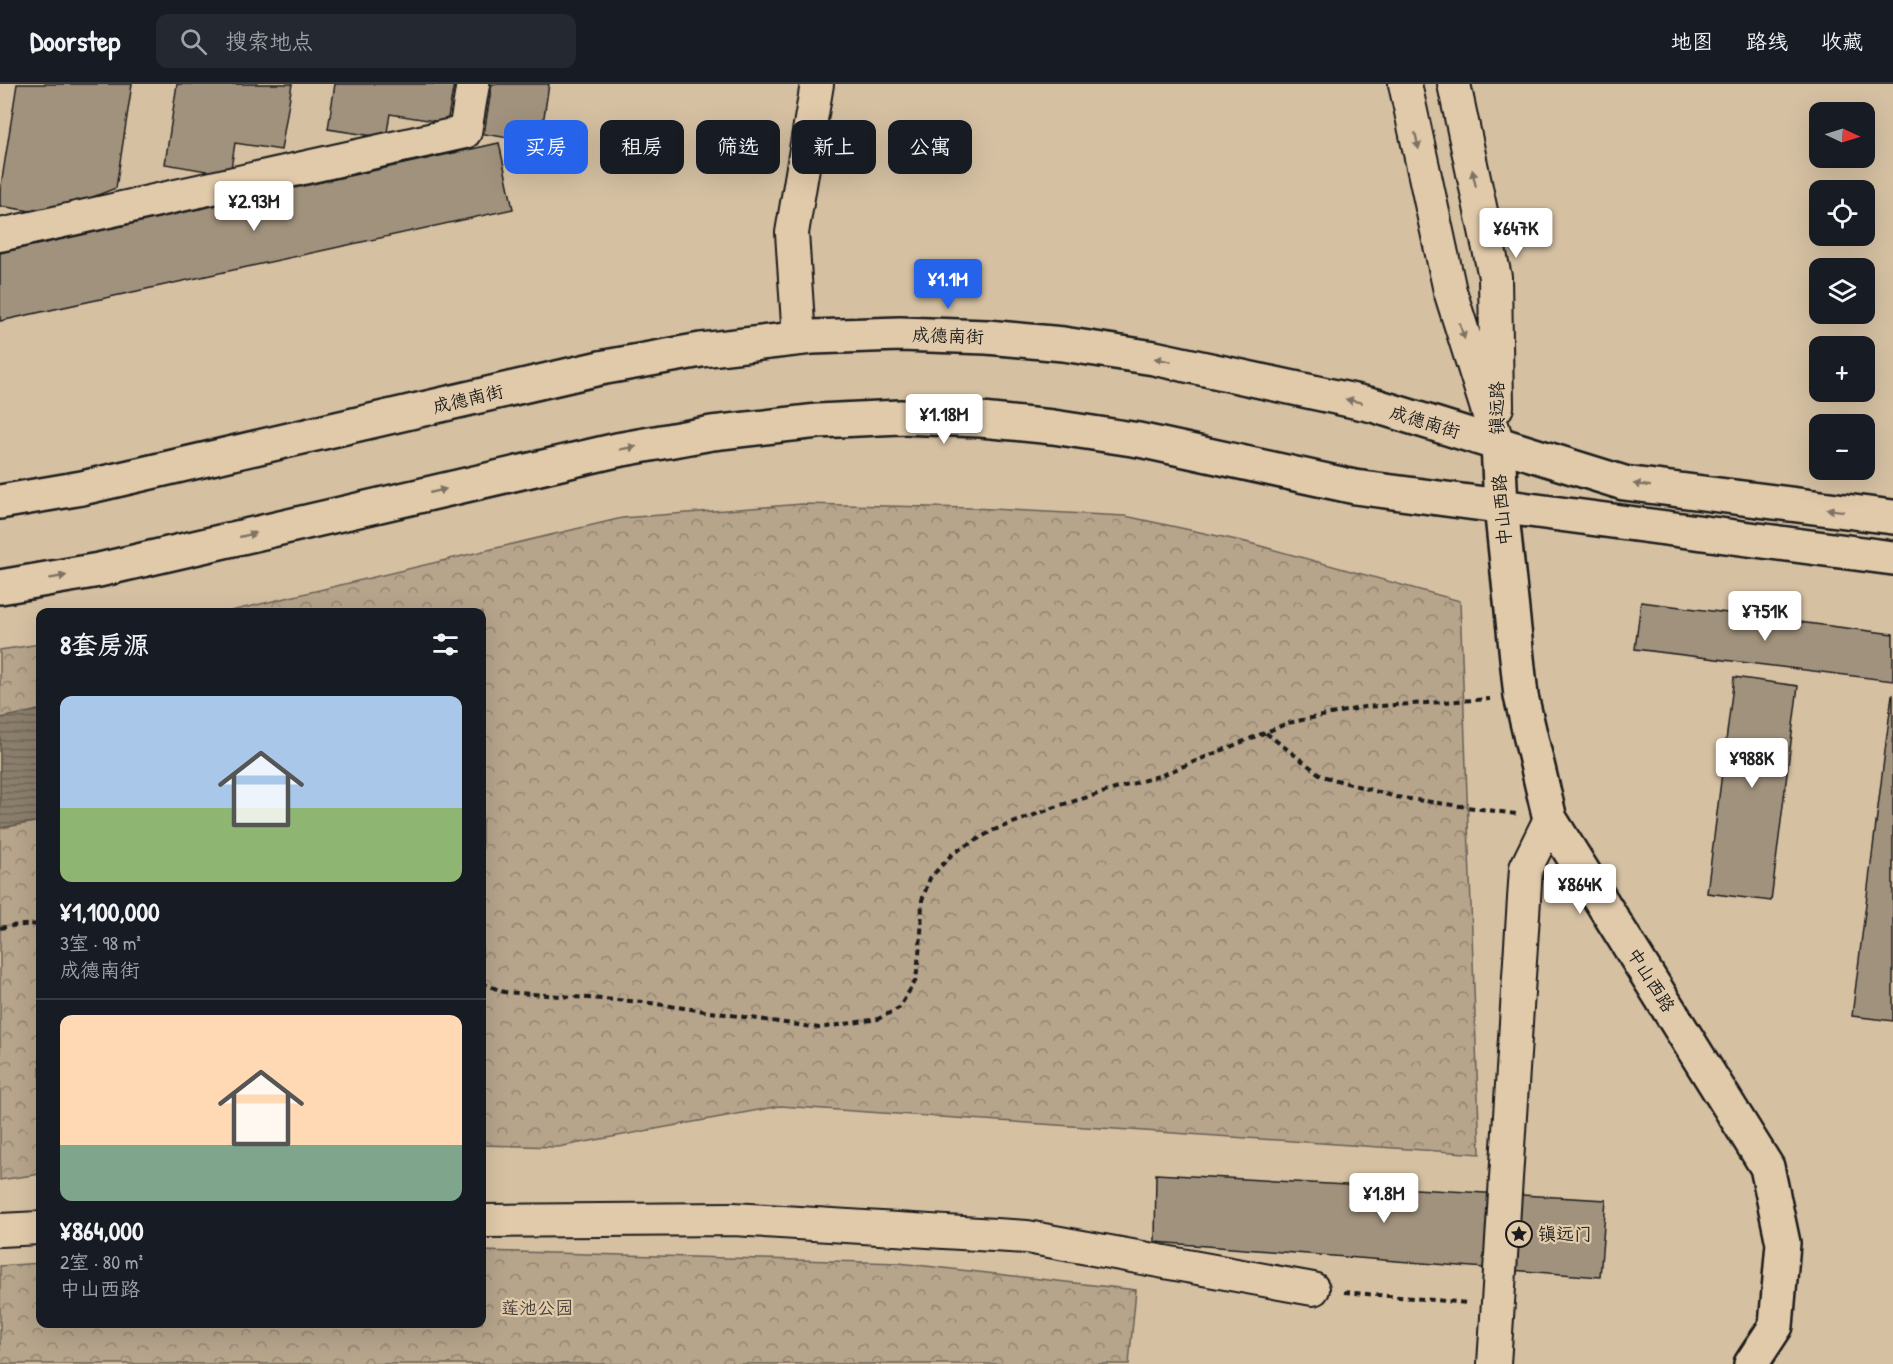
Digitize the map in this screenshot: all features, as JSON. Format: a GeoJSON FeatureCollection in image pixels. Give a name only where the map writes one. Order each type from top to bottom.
{"type":"FeatureCollection","features":[{"type":"Feature","properties":{"kind":"main road","name":"成德南街"},"geometry":{"type":"LineString","coordinates":[[0,502],[82,488],[600,368],[701,350],[799,339],[900,334],[987,337],[1074,346],[1154,358],[1373,405],[1624,483],[1893,518]]}},
{"type":"Feature","properties":{"kind":"main road"},"geometry":{"type":"LineString","coordinates":[[0,587],[99,570],[617,450],[712,433],[818,421],[900,417],[981,420],[1053,427],[1139,440],[1355,487],[1893,558]]}},
{"type":"Feature","properties":{"kind":"main road","name":"中山西路"},"geometry":{"type":"LineString","coordinates":[[1498,444],[1501,506],[1521,696],[1550,819],[1767,1167],[1783,1243],[1776,1326],[1752,1364]]}},
{"type":"Feature","properties":{"kind":"street"},"geometry":{"type":"LineString","coordinates":[[0,235],[465,132],[473,84]]}},
{"type":"Feature","properties":{"kind":"street"},"geometry":{"type":"LineString","coordinates":[[799,339],[792,233],[817,84]]}},
{"type":"Feature","properties":{"kind":"street","name":"镇远路"},"geometry":{"type":"LineString","coordinates":[[1405,84],[1450,291],[1498,444]]}},
{"type":"Feature","properties":{"kind":"street","name":"镇远路"},"geometry":{"type":"LineString","coordinates":[[1454,84],[1495,277],[1498,444]]}},
{"type":"Feature","properties":{"kind":"street"},"geometry":{"type":"LineString","coordinates":[[1494,1364],[1526,868],[1550,819]]}},
{"type":"Feature","properties":{"kind":"street"},"geometry":{"type":"LineString","coordinates":[[486,1221],[611,1222],[733,1219],[1027,1237],[1313,1289]]}},
{"type":"Feature","properties":{"kind":"street"},"geometry":{"type":"LineString","coordinates":[[0,1230],[36,1228]]}},
{"type":"Feature","properties":{"kind":"path"},"geometry":{"type":"LineString","coordinates":[[486,985],[504,992],[643,1002],[819,1028],[878,1019],[899,1008],[915,980],[921,936],[922,900],[930,878],[953,853],[994,830],[1061,806],[1162,775],[1288,723],[1364,707],[1521,696]]}},
{"type":"Feature","properties":{"kind":"path"},"geometry":{"type":"LineString","coordinates":[[1266,733],[1322,776],[1396,796],[1550,819]]}},
{"type":"Feature","properties":{"kind":"path"},"geometry":{"type":"LineString","coordinates":[[0,928],[36,924]]}},
{"type":"Feature","properties":{"kind":"path"},"geometry":{"type":"LineString","coordinates":[[1313,1289],[1498,1305]]}},
{"type":"Feature","properties":{"kind":"green space"},"geometry":{"type":"Polygon","coordinates":[[[802,504],[972,508],[1125,516],[1246,542],[1460,601],[1480,1154],[780,1106],[558,1147],[486,1145],[486,608],[244,608],[622,518],[802,504]]]}},
{"type":"Feature","properties":{"kind":"green space"},"geometry":{"type":"Polygon","coordinates":[[[36,645],[36,1175],[0,1180],[0,650],[36,645]]]}},
{"type":"Feature","properties":{"kind":"green space","name":"莲池公园"},"geometry":{"type":"Polygon","coordinates":[[[486,1251],[899,1263],[1136,1290],[1129,1364],[0,1364],[0,1266],[36,1263],[36,1328],[486,1328],[486,1251]]]}},
{"type":"Feature","properties":{"kind":"shaded area"},"geometry":{"type":"Polygon","coordinates":[[[36,711],[36,822],[0,828],[0,718],[36,711]]]}},
{"type":"Feature","properties":{"kind":"building"},"geometry":{"type":"Polygon","coordinates":[[[17,84],[132,84],[116,188],[49,214],[0,206],[0,192],[17,84]]]}},
{"type":"Feature","properties":{"kind":"building"},"geometry":{"type":"Polygon","coordinates":[[[177,84],[292,84],[281,150],[235,143],[230,175],[165,164],[177,84]]]}},
{"type":"Feature","properties":{"kind":"building"},"geometry":{"type":"Polygon","coordinates":[[[335,84],[454,84],[447,123],[390,114],[386,138],[328,129],[335,84]]]}},
{"type":"Feature","properties":{"kind":"building"},"geometry":{"type":"Polygon","coordinates":[[[492,84],[549,84],[544,120],[504,120],[504,137],[484,134],[492,84]]]}},
{"type":"Feature","properties":{"kind":"building"},"geometry":{"type":"Polygon","coordinates":[[[499,143],[513,209],[0,321],[0,253],[499,143]]]}},
{"type":"Feature","properties":{"kind":"building"},"geometry":{"type":"Polygon","coordinates":[[[1641,602],[1893,634],[1893,681],[1635,649],[1641,602]]]}},
{"type":"Feature","properties":{"kind":"building"},"geometry":{"type":"Polygon","coordinates":[[[1734,677],[1798,686],[1771,901],[1707,893],[1734,677]]]}},
{"type":"Feature","properties":{"kind":"building"},"geometry":{"type":"Polygon","coordinates":[[[1893,695],[1893,1021],[1852,1016],[1893,695]]]}},
{"type":"Feature","properties":{"kind":"building"},"geometry":{"type":"Polygon","coordinates":[[[1156,1174],[1606,1200],[1600,1277],[1155,1242],[1156,1174]]]}},
{"type":"Feature","properties":{"kind":"place","name":"镇远门"},"geometry":{"type":"Point","coordinates":[1519,1234]}}]}
